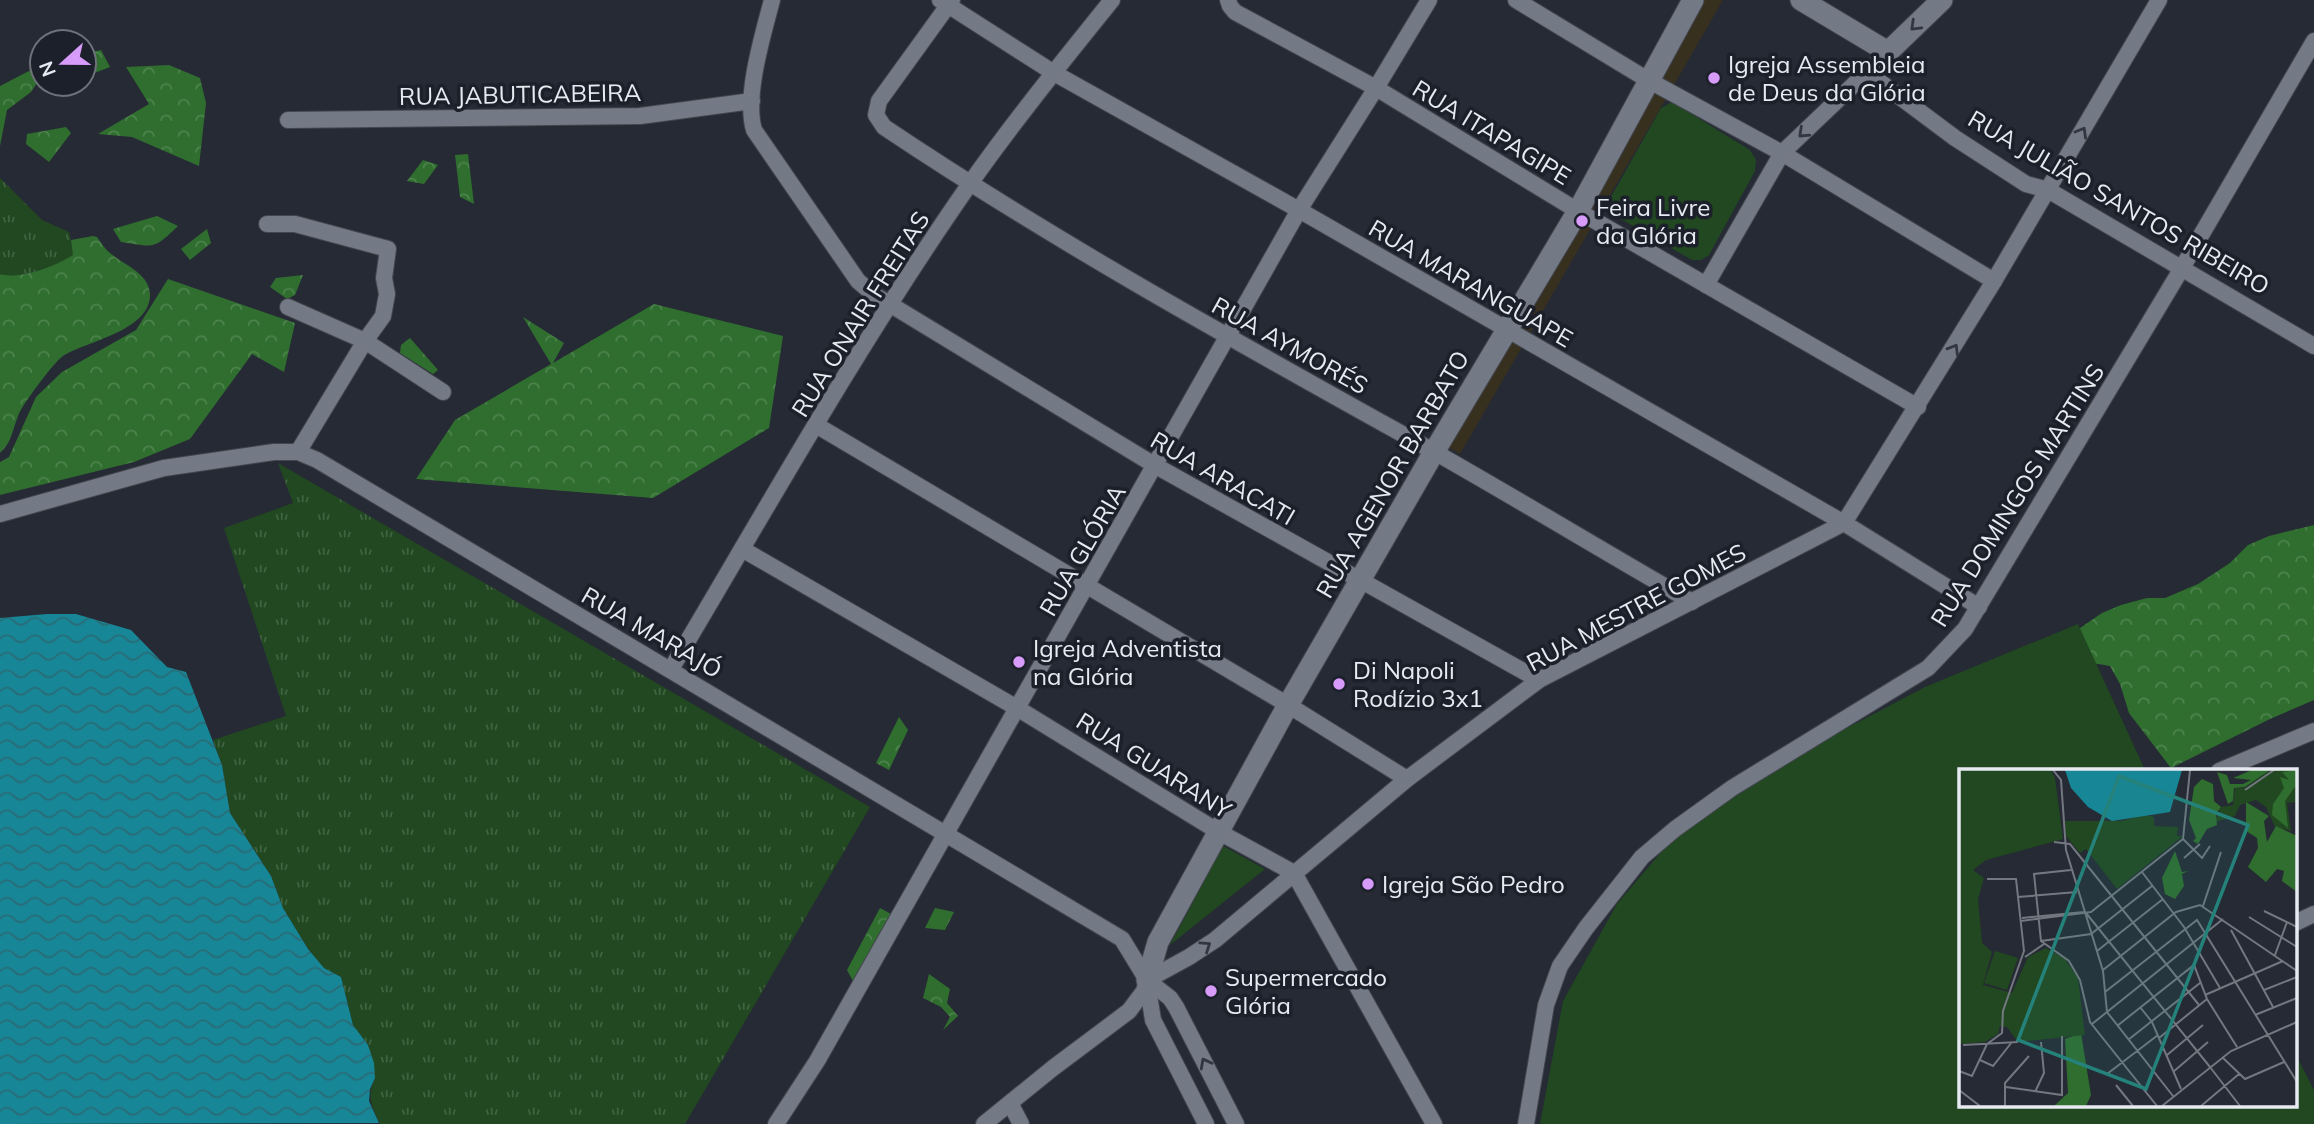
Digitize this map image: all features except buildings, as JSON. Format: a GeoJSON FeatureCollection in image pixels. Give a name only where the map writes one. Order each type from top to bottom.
{"type":"FeatureCollection","features":[{"type":"Feature","properties":{"kind":"street","name":"RUA ARACATI"},"geometry":{"type":"LineString","coordinates":[[772,0],[757,60],[751,121],[754,130],[846,267],[865,287],[1156,466],[1539,680]]}},
{"type":"Feature","properties":{"kind":"street","name":"RUA ONAIR FREITAS"},"geometry":{"type":"LineString","coordinates":[[671,669],[890,304],[970,185],[1112,0]]}},
{"type":"Feature","properties":{"kind":"street","name":"RUA ITAPAGIPE"},"geometry":{"type":"LineString","coordinates":[[1228,0],[1236,12],[1376,88],[1578,211],[1918,407]]}},
{"type":"Feature","properties":{"kind":"street","name":"RUA GLÓRIA"},"geometry":{"type":"LineString","coordinates":[[776,1124],[817,1061],[1299,210],[1429,0]]}},
{"type":"Feature","properties":{"kind":"street"},"geometry":{"type":"LineString","coordinates":[[1516,0],[1648,80],[1782,153],[1994,281]]}},
{"type":"Feature","properties":{"kind":"street","name":"RUA AGENOR BARBATO"},"geometry":{"type":"LineString","coordinates":[[1147,980],[1158,942],[1288,705],[1434,452],[1578,211],[1693,0]]}},
{"type":"Feature","properties":{"kind":"street"},"geometry":{"type":"LineString","coordinates":[[1801,0],[1888,52]]}},
{"type":"Feature","properties":{"kind":"street"},"geometry":{"type":"LineString","coordinates":[[1706,285],[1782,153],[1942,0]]}},
{"type":"Feature","properties":{"kind":"street"},"geometry":{"type":"LineString","coordinates":[[1844,523],[1994,281],[2159,0]]}},
{"type":"Feature","properties":{"kind":"street","name":"RUA MARANGUAPE"},"geometry":{"type":"LineString","coordinates":[[947,2],[1054,73],[1299,210],[1844,523],[1979,607]]}},
{"type":"Feature","properties":{"kind":"street","name":"RUA AYMORÉS"},"geometry":{"type":"LineString","coordinates":[[947,2],[879,101],[876,115],[884,127],[970,185],[1226,337],[1434,452],[1692,602]]}},
{"type":"Feature","properties":{"kind":"street","name":"RUA DOMINGOS MARTINS"},"geometry":{"type":"LineString","coordinates":[[1526,1124],[1546,1004],[1560,966],[1586,928],[1642,857],[1675,828],[1732,788],[1928,668],[1965,629],[2182,268],[2314,41]]}},
{"type":"Feature","properties":{"kind":"street","name":"RUA JULIÃO SANTOS RIBEIRO"},"geometry":{"type":"LineString","coordinates":[[1868,72],[1955,138],[2026,184],[2048,190],[2314,346]]}},
{"type":"Feature","properties":{"kind":"street","name":"RUA JABUTICABEIRA"},"geometry":{"type":"LineString","coordinates":[[288,120],[640,116],[752,101]]}},
{"type":"Feature","properties":{"kind":"street"},"geometry":{"type":"LineString","coordinates":[[0,513],[164,468],[251,455],[299,452],[365,341],[383,316],[387,294],[384,278],[388,249],[295,224],[267,224]]}},
{"type":"Feature","properties":{"kind":"street"},"geometry":{"type":"LineString","coordinates":[[288,307],[365,341],[443,391]]}},
{"type":"Feature","properties":{"kind":"street"},"geometry":{"type":"LineString","coordinates":[[816,425],[1288,705],[1407,779]]}},
{"type":"Feature","properties":{"kind":"street","name":"RUA MARAJÓ"},"geometry":{"type":"LineString","coordinates":[[299,452],[317,460],[671,669],[1122,939],[1147,980],[1170,998],[1176,1007],[1236,1124]]}},
{"type":"Feature","properties":{"kind":"street","name":"RUA MESTRE GOMES"},"geometry":{"type":"LineString","coordinates":[[1147,980],[1215,940],[1407,779],[1539,680],[1844,523]]}},
{"type":"Feature","properties":{"kind":"street","name":"RUA GUARANY"},"geometry":{"type":"LineString","coordinates":[[742,549],[1017,708],[1219,832],[1294,873]]}},
{"type":"Feature","properties":{"kind":"street"},"geometry":{"type":"LineString","coordinates":[[2224,769],[2314,731]]}},
{"type":"Feature","properties":{"kind":"street"},"geometry":{"type":"LineString","coordinates":[[1294,873],[1434,1124]]}},
{"type":"Feature","properties":{"kind":"street"},"geometry":{"type":"LineString","coordinates":[[2296,923],[2314,914]]}},
{"type":"Feature","properties":{"kind":"street"},"geometry":{"type":"LineString","coordinates":[[984,1124],[1129,1011],[1144,991],[1147,980]]}},
{"type":"Feature","properties":{"kind":"street","name":"RUA MARAJÓ"},"geometry":{"type":"LineString","coordinates":[[1147,980],[1153,1020],[1206,1124]]}},
{"type":"Feature","properties":{"kind":"street"},"geometry":{"type":"LineString","coordinates":[[1010,1103],[1021,1124]]}},
{"type":"Feature","properties":{"kind":"shaded area","name":"Feira Livre da Glória"},"geometry":{"type":"Polygon","coordinates":[[[1698,0],[1723,0],[1460,454],[1441,443],[1698,0]]]}},
{"type":"Feature","properties":{"kind":"green space"},"geometry":{"type":"Polygon","coordinates":[[[101,50],[110,67],[98,72],[98,51],[101,50]]]}},
{"type":"Feature","properties":{"kind":"green space"},"geometry":{"type":"Polygon","coordinates":[[[169,65],[200,78],[206,103],[199,166],[132,137],[98,134],[149,104],[126,67],[169,65]]]}},
{"type":"Feature","properties":{"kind":"green space"},"geometry":{"type":"Polygon","coordinates":[[[28,72],[28,94],[7,110],[0,146],[0,86],[28,72]]]}},
{"type":"Feature","properties":{"kind":"green space"},"geometry":{"type":"Polygon","coordinates":[[[1672,102],[1750,150],[1756,160],[1755,171],[1709,255],[1701,260],[1692,260],[1614,215],[1607,204],[1661,108],[1672,102]]]}},
{"type":"Feature","properties":{"kind":"green space"},"geometry":{"type":"Polygon","coordinates":[[[66,127],[71,133],[49,162],[26,144],[27,134],[66,127]]]}},
{"type":"Feature","properties":{"kind":"green space"},"geometry":{"type":"Polygon","coordinates":[[[468,154],[474,204],[460,197],[455,155],[468,154]]]}},
{"type":"Feature","properties":{"kind":"green space"},"geometry":{"type":"Polygon","coordinates":[[[423,160],[438,165],[424,184],[407,181],[423,160]]]}},
{"type":"Feature","properties":{"kind":"green space"},"geometry":{"type":"Polygon","coordinates":[[[0,178],[42,220],[69,232],[74,255],[27,274],[0,274],[0,178]]]}},
{"type":"Feature","properties":{"kind":"green space"},"geometry":{"type":"Polygon","coordinates":[[[157,216],[178,226],[153,245],[121,242],[113,229],[157,216]]]}},
{"type":"Feature","properties":{"kind":"green space"},"geometry":{"type":"Polygon","coordinates":[[[207,229],[211,243],[190,260],[181,249],[207,229]]]}},
{"type":"Feature","properties":{"kind":"green space"},"geometry":{"type":"Polygon","coordinates":[[[93,236],[145,280],[150,294],[148,307],[129,326],[63,356],[25,403],[9,440],[0,453],[0,274],[27,274],[48,267],[73,255],[71,240],[93,236]]]}},
{"type":"Feature","properties":{"kind":"green space"},"geometry":{"type":"Polygon","coordinates":[[[303,275],[295,295],[287,299],[270,287],[276,278],[303,275]]]}},
{"type":"Feature","properties":{"kind":"green space"},"geometry":{"type":"Polygon","coordinates":[[[168,279],[295,323],[284,372],[252,354],[190,439],[134,462],[0,495],[0,462],[9,457],[36,397],[62,372],[136,330],[168,279]]]}},
{"type":"Feature","properties":{"kind":"green space"},"geometry":{"type":"Polygon","coordinates":[[[654,304],[783,336],[769,428],[653,498],[416,479],[455,420],[551,364],[523,317],[564,343],[553,363],[654,304]]]}},
{"type":"Feature","properties":{"kind":"green space"},"geometry":{"type":"Polygon","coordinates":[[[410,338],[438,370],[433,374],[400,353],[401,345],[410,338]]]}},
{"type":"Feature","properties":{"kind":"green space"},"geometry":{"type":"Polygon","coordinates":[[[278,463],[870,807],[685,1124],[380,1124],[371,1101],[375,1078],[368,1045],[353,1025],[341,977],[324,968],[308,949],[283,908],[271,876],[230,813],[222,765],[213,740],[286,716],[224,528],[293,503],[278,463]]]}},
{"type":"Feature","properties":{"kind":"green space"},"geometry":{"type":"Polygon","coordinates":[[[2314,525],[2314,700],[2171,768],[2129,713],[2120,684],[2110,666],[2074,660],[2067,637],[2102,613],[2121,605],[2147,598],[2165,598],[2198,584],[2230,563],[2248,545],[2269,536],[2314,525]]]}},
{"type":"Feature","properties":{"kind":"green space"},"geometry":{"type":"Polygon","coordinates":[[[2078,624],[2145,769],[1959,769],[1959,1106],[2296,1106],[2296,1055],[2314,1090],[2314,1124],[1540,1124],[1563,1001],[1617,904],[1668,844],[1754,777],[1925,687],[2078,624]]]}},
{"type":"Feature","properties":{"kind":"green space"},"geometry":{"type":"Polygon","coordinates":[[[899,717],[908,730],[889,770],[876,763],[899,717]]]}},
{"type":"Feature","properties":{"kind":"green space"},"geometry":{"type":"Polygon","coordinates":[[[1223,846],[1265,869],[1170,945],[1223,846]]]}},
{"type":"Feature","properties":{"kind":"green space"},"geometry":{"type":"Polygon","coordinates":[[[880,908],[891,914],[854,983],[847,970],[880,908]]]}},
{"type":"Feature","properties":{"kind":"green space"},"geometry":{"type":"Polygon","coordinates":[[[935,908],[954,912],[945,930],[925,928],[935,908]]]}},
{"type":"Feature","properties":{"kind":"green space"},"geometry":{"type":"Polygon","coordinates":[[[929,974],[950,989],[947,1003],[958,1016],[943,1030],[950,1017],[941,1007],[923,998],[929,974]]]}},
{"type":"Feature","properties":{"kind":"water"},"geometry":{"type":"Polygon","coordinates":[[[76,614],[131,630],[167,667],[186,672],[222,765],[230,813],[271,876],[283,908],[308,949],[324,968],[341,977],[353,1025],[368,1045],[374,1063],[375,1078],[369,1101],[379,1123],[0,1124],[0,618],[76,614]]]}},
{"type":"Feature","properties":{"kind":"place","name":"Igreja Assembleia de Deus da Glória"},"geometry":{"type":"Point","coordinates":[1714,78]}},
{"type":"Feature","properties":{"kind":"place","name":"Feira Livre da Glória"},"geometry":{"type":"Point","coordinates":[1582,221]}},
{"type":"Feature","properties":{"kind":"place","name":"Igreja Adventista na Glória"},"geometry":{"type":"Point","coordinates":[1019,662]}},
{"type":"Feature","properties":{"kind":"place","name":"Di Napoli Rodízio 3x1"},"geometry":{"type":"Point","coordinates":[1339,684]}},
{"type":"Feature","properties":{"kind":"place","name":"Igreja São Pedro"},"geometry":{"type":"Point","coordinates":[1368,884]}},
{"type":"Feature","properties":{"kind":"place","name":"Supermercado Glória"},"geometry":{"type":"Point","coordinates":[1211,991]}}]}
